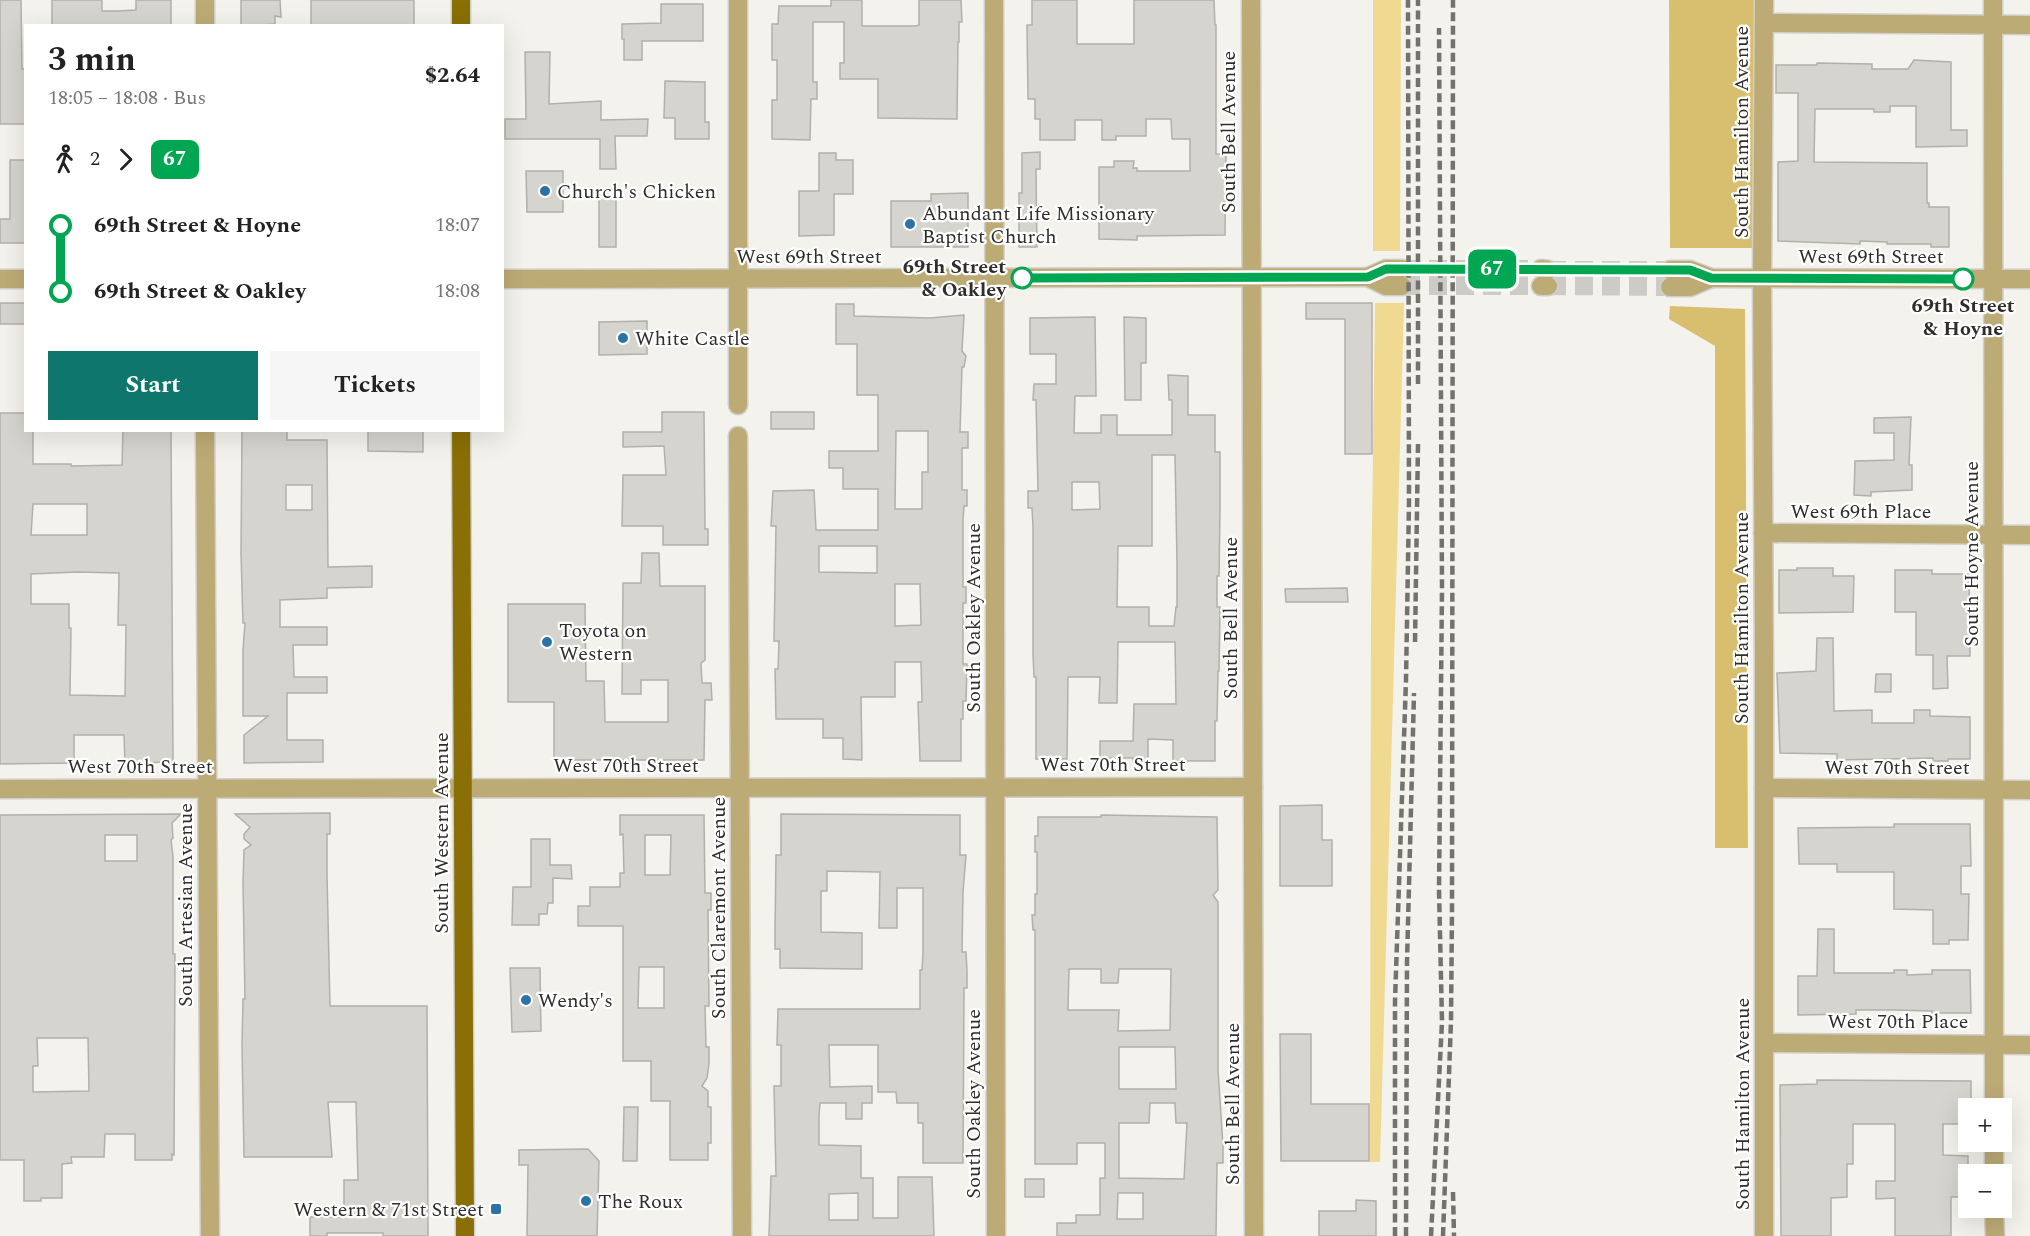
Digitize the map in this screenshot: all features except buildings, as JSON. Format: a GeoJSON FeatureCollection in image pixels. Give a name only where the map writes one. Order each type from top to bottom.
{"type":"FeatureCollection","features":[{"type":"Feature","properties":{"kind":"main road"},"geometry":{"type":"LineString","coordinates":[[461,0],[461,24]]}},
{"type":"Feature","properties":{"kind":"main road","name":"South Western Avenue"},"geometry":{"type":"LineString","coordinates":[[461,432],[465,1236]]}},
{"type":"Feature","properties":{"kind":"street"},"geometry":{"type":"LineString","coordinates":[[205,0],[205,24]]}},
{"type":"Feature","properties":{"kind":"street"},"geometry":{"type":"LineString","coordinates":[[738,0],[738,405]]}},
{"type":"Feature","properties":{"kind":"street","name":"South Oakley Avenue"},"geometry":{"type":"LineString","coordinates":[[994,0],[996,1236]]}},
{"type":"Feature","properties":{"kind":"street","name":"South Bell Avenue"},"geometry":{"type":"LineString","coordinates":[[1251,0],[1254,1236]]}},
{"type":"Feature","properties":{"kind":"street","name":"South Hamilton Avenue"},"geometry":{"type":"LineString","coordinates":[[1764,0],[1762,278],[1764,1236]]}},
{"type":"Feature","properties":{"kind":"street","name":"South Hoyne Avenue"},"geometry":{"type":"LineString","coordinates":[[1993,0],[1995,1098]]}},
{"type":"Feature","properties":{"kind":"street"},"geometry":{"type":"LineString","coordinates":[[1764,22],[2030,25]]}},
{"type":"Feature","properties":{"kind":"street","name":"West 69th Street"},"geometry":{"type":"LineString","coordinates":[[504,279],[1368,277],[1386,286],[1402,277]]}},
{"type":"Feature","properties":{"kind":"street","name":"West 69th Street"},"geometry":{"type":"LineString","coordinates":[[1670,278],[1690,287],[1711,278],[2030,279]]}},
{"type":"Feature","properties":{"kind":"street"},"geometry":{"type":"LineString","coordinates":[[0,279],[24,279]]}},
{"type":"Feature","properties":{"kind":"street","name":"South Artesian Avenue"},"geometry":{"type":"LineString","coordinates":[[205,432],[210,1236]]}},
{"type":"Feature","properties":{"kind":"street","name":"South Claremont Avenue"},"geometry":{"type":"LineString","coordinates":[[738,436],[742,1236]]}},
{"type":"Feature","properties":{"kind":"street","name":"West 69th Place"},"geometry":{"type":"LineString","coordinates":[[1763,533],[2030,534]]}},
{"type":"Feature","properties":{"kind":"street","name":"West 70th Street"},"geometry":{"type":"LineString","coordinates":[[0,789],[1253,787]]}},
{"type":"Feature","properties":{"kind":"street","name":"West 70th Street"},"geometry":{"type":"LineString","coordinates":[[1764,788],[2030,790]]}},
{"type":"Feature","properties":{"kind":"street","name":"West 70th Place"},"geometry":{"type":"LineString","coordinates":[[1765,1043],[2030,1045]]}},
{"type":"Feature","properties":{"kind":"street"},"geometry":{"type":"LineString","coordinates":[[1995,1218],[1995,1236]]}},
{"type":"Feature","properties":{"kind":"shaded area"},"geometry":{"type":"Polygon","coordinates":[[[1373,0],[1401,0],[1400,251],[1373,251],[1373,0]]]}},
{"type":"Feature","properties":{"kind":"shaded area"},"geometry":{"type":"Polygon","coordinates":[[[1669,0],[1755,0],[1757,248],[1670,248],[1669,0]]]}},
{"type":"Feature","properties":{"kind":"shaded area"},"geometry":{"type":"Polygon","coordinates":[[[1375,303],[1404,303],[1380,1162],[1370,1162],[1371,604],[1375,303]]]}},
{"type":"Feature","properties":{"kind":"shaded area"},"geometry":{"type":"Polygon","coordinates":[[[1670,306],[1745,309],[1748,848],[1715,848],[1715,346],[1669,319],[1670,306]]]}},
{"type":"Feature","properties":{"kind":"tunnel"},"geometry":{"type":"LineString","coordinates":[[1402,269],[1541,269]]}},
{"type":"Feature","properties":{"kind":"tunnel"},"geometry":{"type":"LineString","coordinates":[[1548,270],[1670,270]]}},
{"type":"Feature","properties":{"kind":"tunnel"},"geometry":{"type":"LineString","coordinates":[[1402,286],[1541,286]]}},
{"type":"Feature","properties":{"kind":"tunnel"},"geometry":{"type":"LineString","coordinates":[[1548,286],[1670,287]]}},
{"type":"Feature","properties":{"kind":"railway"},"geometry":{"type":"LineString","coordinates":[[1395,1236],[1395,1001],[1406,680],[1409,502],[1408,0]]}},
{"type":"Feature","properties":{"kind":"railway"},"geometry":{"type":"LineString","coordinates":[[1418,0],[1418,384]]}},
{"type":"Feature","properties":{"kind":"railway"},"geometry":{"type":"LineString","coordinates":[[1443,1236],[1451,1021],[1452,910],[1453,0]]}},
{"type":"Feature","properties":{"kind":"railway"},"geometry":{"type":"LineString","coordinates":[[1431,1236],[1442,1022],[1439,890],[1442,589],[1439,28]]}},
{"type":"Feature","properties":{"kind":"railway"},"geometry":{"type":"LineString","coordinates":[[1415,642],[1418,444]]}},
{"type":"Feature","properties":{"kind":"railway"},"geometry":{"type":"LineString","coordinates":[[1406,1236],[1407,962],[1414,693]]}},
{"type":"Feature","properties":{"kind":"railway"},"geometry":{"type":"LineString","coordinates":[[1453,1192],[1454,1236]]}},
{"type":"Feature","properties":{"kind":"bus line","name":"67"},"geometry":{"type":"LineString","coordinates":[[1022,278],[1368,277],[1386,269],[1402,269],[1690,270],[1711,278],[1963,279]]}},
{"type":"Feature","properties":{"kind":"place","name":"Church's Chicken"},"geometry":{"type":"Point","coordinates":[545,191]}},
{"type":"Feature","properties":{"kind":"place","name":"Abundant Life Missionary Baptist Church"},"geometry":{"type":"Point","coordinates":[910,224]}},
{"type":"Feature","properties":{"kind":"place","name":"69th Street & Oakley"},"geometry":{"type":"Point","coordinates":[1022,278]}},
{"type":"Feature","properties":{"kind":"place","name":"69th Street & Hoyne"},"geometry":{"type":"Point","coordinates":[1963,279]}},
{"type":"Feature","properties":{"kind":"place","name":"White Castle"},"geometry":{"type":"Point","coordinates":[623,338]}},
{"type":"Feature","properties":{"kind":"place","name":"Toyota on Western"},"geometry":{"type":"Point","coordinates":[547,642]}},
{"type":"Feature","properties":{"kind":"place","name":"Wendy's"},"geometry":{"type":"Point","coordinates":[526,1000]}},
{"type":"Feature","properties":{"kind":"place","name":"The Roux"},"geometry":{"type":"Point","coordinates":[586,1201]}},
{"type":"Feature","properties":{"kind":"place","name":"Western & 71st Street"},"geometry":{"type":"Point","coordinates":[496,1209]}}]}
